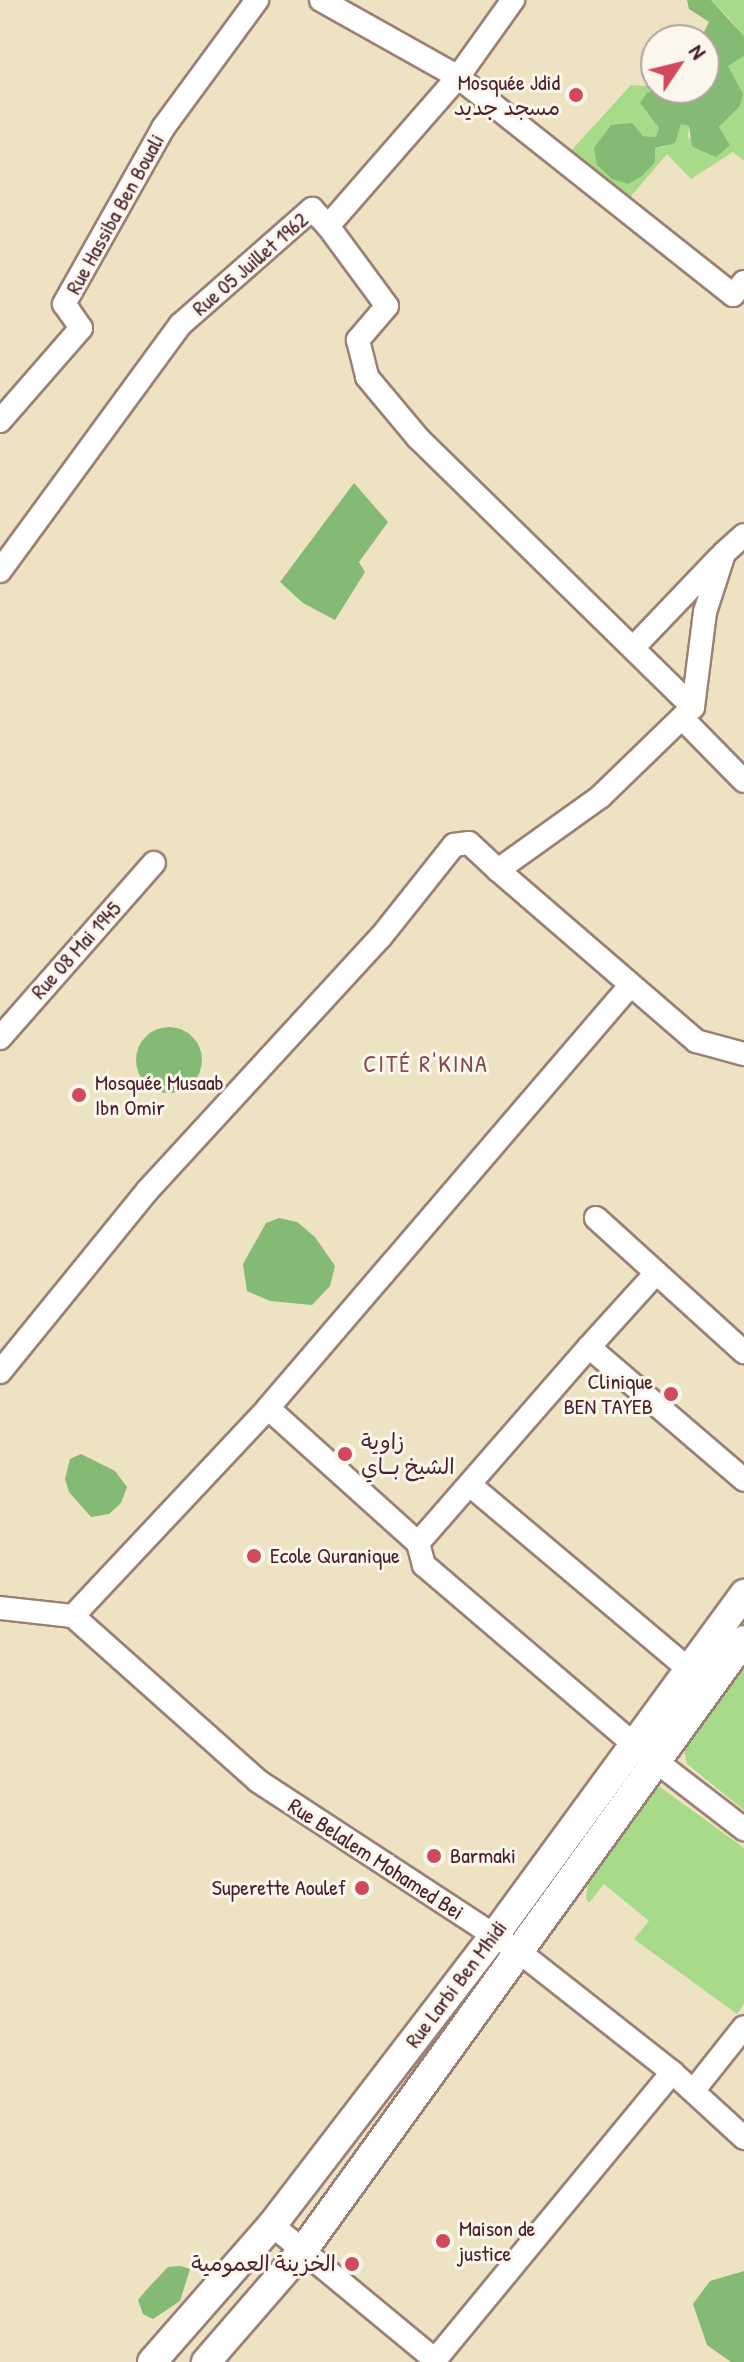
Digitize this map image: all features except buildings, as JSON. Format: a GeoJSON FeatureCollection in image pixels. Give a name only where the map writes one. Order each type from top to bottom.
{"type":"FeatureCollection","features":[{"type":"Feature","properties":{"kind":"street","name":"Rue Hassiba Ben Bouali"},"geometry":{"type":"LineString","coordinates":[[0,421],[81,328],[64,304],[163,128],[257,0]]}},
{"type":"Feature","properties":{"kind":"street"},"geometry":{"type":"LineString","coordinates":[[321,0],[458,77],[733,295],[744,282]]}},
{"type":"Feature","properties":{"kind":"street","name":"Rue 05 Juillet 1962"},"geometry":{"type":"LineString","coordinates":[[0,571],[180,325],[312,209],[328,226],[458,77],[513,0]]}},
{"type":"Feature","properties":{"kind":"street"},"geometry":{"type":"LineString","coordinates":[[328,226],[387,306],[358,340],[367,377],[418,438],[633,648],[744,781]]}},
{"type":"Feature","properties":{"kind":"street"},"geometry":{"type":"LineString","coordinates":[[633,648],[744,535]]}},
{"type":"Feature","properties":{"kind":"street"},"geometry":{"type":"LineString","coordinates":[[498,870],[600,797],[687,713],[705,612],[724,553]]}},
{"type":"Feature","properties":{"kind":"street"},"geometry":{"type":"LineString","coordinates":[[0,1372],[147,1191],[380,938],[454,845],[469,843],[629,987],[696,1041],[743,1052]]}},
{"type":"Feature","properties":{"kind":"street","name":"Rue 08 Mai 1945"},"geometry":{"type":"LineString","coordinates":[[0,1038],[154,863]]}},
{"type":"Feature","properties":{"kind":"street"},"geometry":{"type":"LineString","coordinates":[[0,1608],[73,1616],[268,1408],[629,987]]}},
{"type":"Feature","properties":{"kind":"street"},"geometry":{"type":"LineString","coordinates":[[596,1218],[744,1352]]}},
{"type":"Feature","properties":{"kind":"street"},"geometry":{"type":"LineString","coordinates":[[418,1543],[656,1273]]}},
{"type":"Feature","properties":{"kind":"street"},"geometry":{"type":"LineString","coordinates":[[589,1347],[744,1480]]}},
{"type":"Feature","properties":{"kind":"street"},"geometry":{"type":"LineString","coordinates":[[268,1408],[418,1543],[424,1565],[631,1742],[744,1829]]}},
{"type":"Feature","properties":{"kind":"street"},"geometry":{"type":"LineString","coordinates":[[470,1485],[686,1667]]}},
{"type":"Feature","properties":{"kind":"street","name":"Rue Larbi Ben Mhidi"},"geometry":{"type":"LineString","coordinates":[[152,2362],[272,2225],[494,1936],[631,1742],[744,1594]]}},
{"type":"Feature","properties":{"kind":"street","name":"Rue Belalem Mohamed Bei"},"geometry":{"type":"LineString","coordinates":[[73,1616],[258,1781],[522,1954],[694,2090],[744,2138]]}},
{"type":"Feature","properties":{"kind":"street","name":"Rue Larbi Ben Mhidi"},"geometry":{"type":"LineString","coordinates":[[206,2362],[304,2249],[522,1954],[744,1640]]}},
{"type":"Feature","properties":{"kind":"street"},"geometry":{"type":"LineString","coordinates":[[694,2090],[744,2027]]}},
{"type":"Feature","properties":{"kind":"street"},"geometry":{"type":"LineString","coordinates":[[272,2225],[435,2360],[672,2072]]}},
{"type":"Feature","properties":{"kind":"green space"},"geometry":{"type":"Polygon","coordinates":[[[687,0],[711,0],[744,36],[744,56],[728,66],[743,94],[740,106],[719,127],[730,145],[716,157],[704,152],[692,146],[689,126],[681,124],[675,143],[655,148],[655,162],[642,176],[628,184],[612,179],[597,165],[594,148],[611,125],[632,123],[643,136],[656,137],[659,128],[641,104],[720,104],[720,24],[708,24],[689,9],[687,0]]]}},
{"type":"Feature","properties":{"kind":"green space"},"geometry":{"type":"Polygon","coordinates":[[[711,0],[744,0],[744,36],[728,17],[711,0]]]}},
{"type":"Feature","properties":{"kind":"green space"},"geometry":{"type":"Polygon","coordinates":[[[737,56],[744,56],[744,161],[733,152],[691,179],[667,154],[626,202],[570,152],[631,85],[640,86],[640,104],[659,128],[657,137],[643,136],[625,122],[655,148],[665,146],[681,124],[689,126],[688,138],[730,145],[719,127],[740,106],[728,66],[737,56]]]}},
{"type":"Feature","properties":{"kind":"green space"},"geometry":{"type":"Polygon","coordinates":[[[354,483],[388,522],[359,562],[365,572],[335,620],[303,603],[280,582],[354,483]]]}},
{"type":"Feature","properties":{"kind":"green space"},"geometry":{"type":"Polygon","coordinates":[[[175,1027],[193,1036],[200,1047],[200,1073],[193,1084],[182,1091],[163,1093],[145,1084],[138,1073],[136,1054],[145,1036],[156,1029],[175,1027]]]}},
{"type":"Feature","properties":{"kind":"green space"},"geometry":{"type":"Polygon","coordinates":[[[279,1218],[297,1222],[315,1237],[335,1266],[330,1286],[312,1305],[270,1301],[247,1291],[243,1264],[266,1223],[279,1218]]]}},
{"type":"Feature","properties":{"kind":"green space"},"geometry":{"type":"Polygon","coordinates":[[[81,1454],[115,1471],[127,1487],[121,1503],[109,1514],[91,1517],[69,1492],[65,1479],[70,1459],[81,1454]]]}},
{"type":"Feature","properties":{"kind":"green space"},"geometry":{"type":"Polygon","coordinates":[[[744,1667],[744,1810],[687,1764],[684,1750],[744,1667]]]}},
{"type":"Feature","properties":{"kind":"green space"},"geometry":{"type":"Polygon","coordinates":[[[660,1787],[744,1848],[744,2004],[737,2014],[634,1939],[649,1921],[604,1884],[589,1903],[586,1899],[588,1883],[651,1791],[660,1787]]]}},
{"type":"Feature","properties":{"kind":"green space"},"geometry":{"type":"Polygon","coordinates":[[[168,2267],[190,2269],[180,2301],[153,2319],[143,2314],[138,2300],[168,2267]]]}},
{"type":"Feature","properties":{"kind":"green space"},"geometry":{"type":"Polygon","coordinates":[[[744,2271],[744,2362],[731,2362],[707,2345],[693,2304],[710,2281],[744,2271]]]}},
{"type":"Feature","properties":{"kind":"place","name":"Mosquée Jdid مسجد جديد"},"geometry":{"type":"Point","coordinates":[576,95]}},
{"type":"Feature","properties":{"kind":"place","name":"Mosquée Musaab Ibn Omir"},"geometry":{"type":"Point","coordinates":[79,1095]}},
{"type":"Feature","properties":{"kind":"place","name":"Clinique BEN TAYEB"},"geometry":{"type":"Point","coordinates":[671,1394]}},
{"type":"Feature","properties":{"kind":"place","name":"زاوية الشيخ بــاي"},"geometry":{"type":"Point","coordinates":[345,1454]}},
{"type":"Feature","properties":{"kind":"place","name":"Ecole Quranique"},"geometry":{"type":"Point","coordinates":[254,1556]}},
{"type":"Feature","properties":{"kind":"place","name":"Barmaki"},"geometry":{"type":"Point","coordinates":[434,1856]}},
{"type":"Feature","properties":{"kind":"place","name":"Superette Aoulef"},"geometry":{"type":"Point","coordinates":[362,1888]}},
{"type":"Feature","properties":{"kind":"place","name":"Maison de justice"},"geometry":{"type":"Point","coordinates":[443,2241]}},
{"type":"Feature","properties":{"kind":"place","name":"الخزينة العمومية"},"geometry":{"type":"Point","coordinates":[352,2264]}},
{"type":"Feature","properties":{"kind":"district","name":"CITÉ R'KINA"},"geometry":{"type":"Point","coordinates":[426,1064]}}]}
